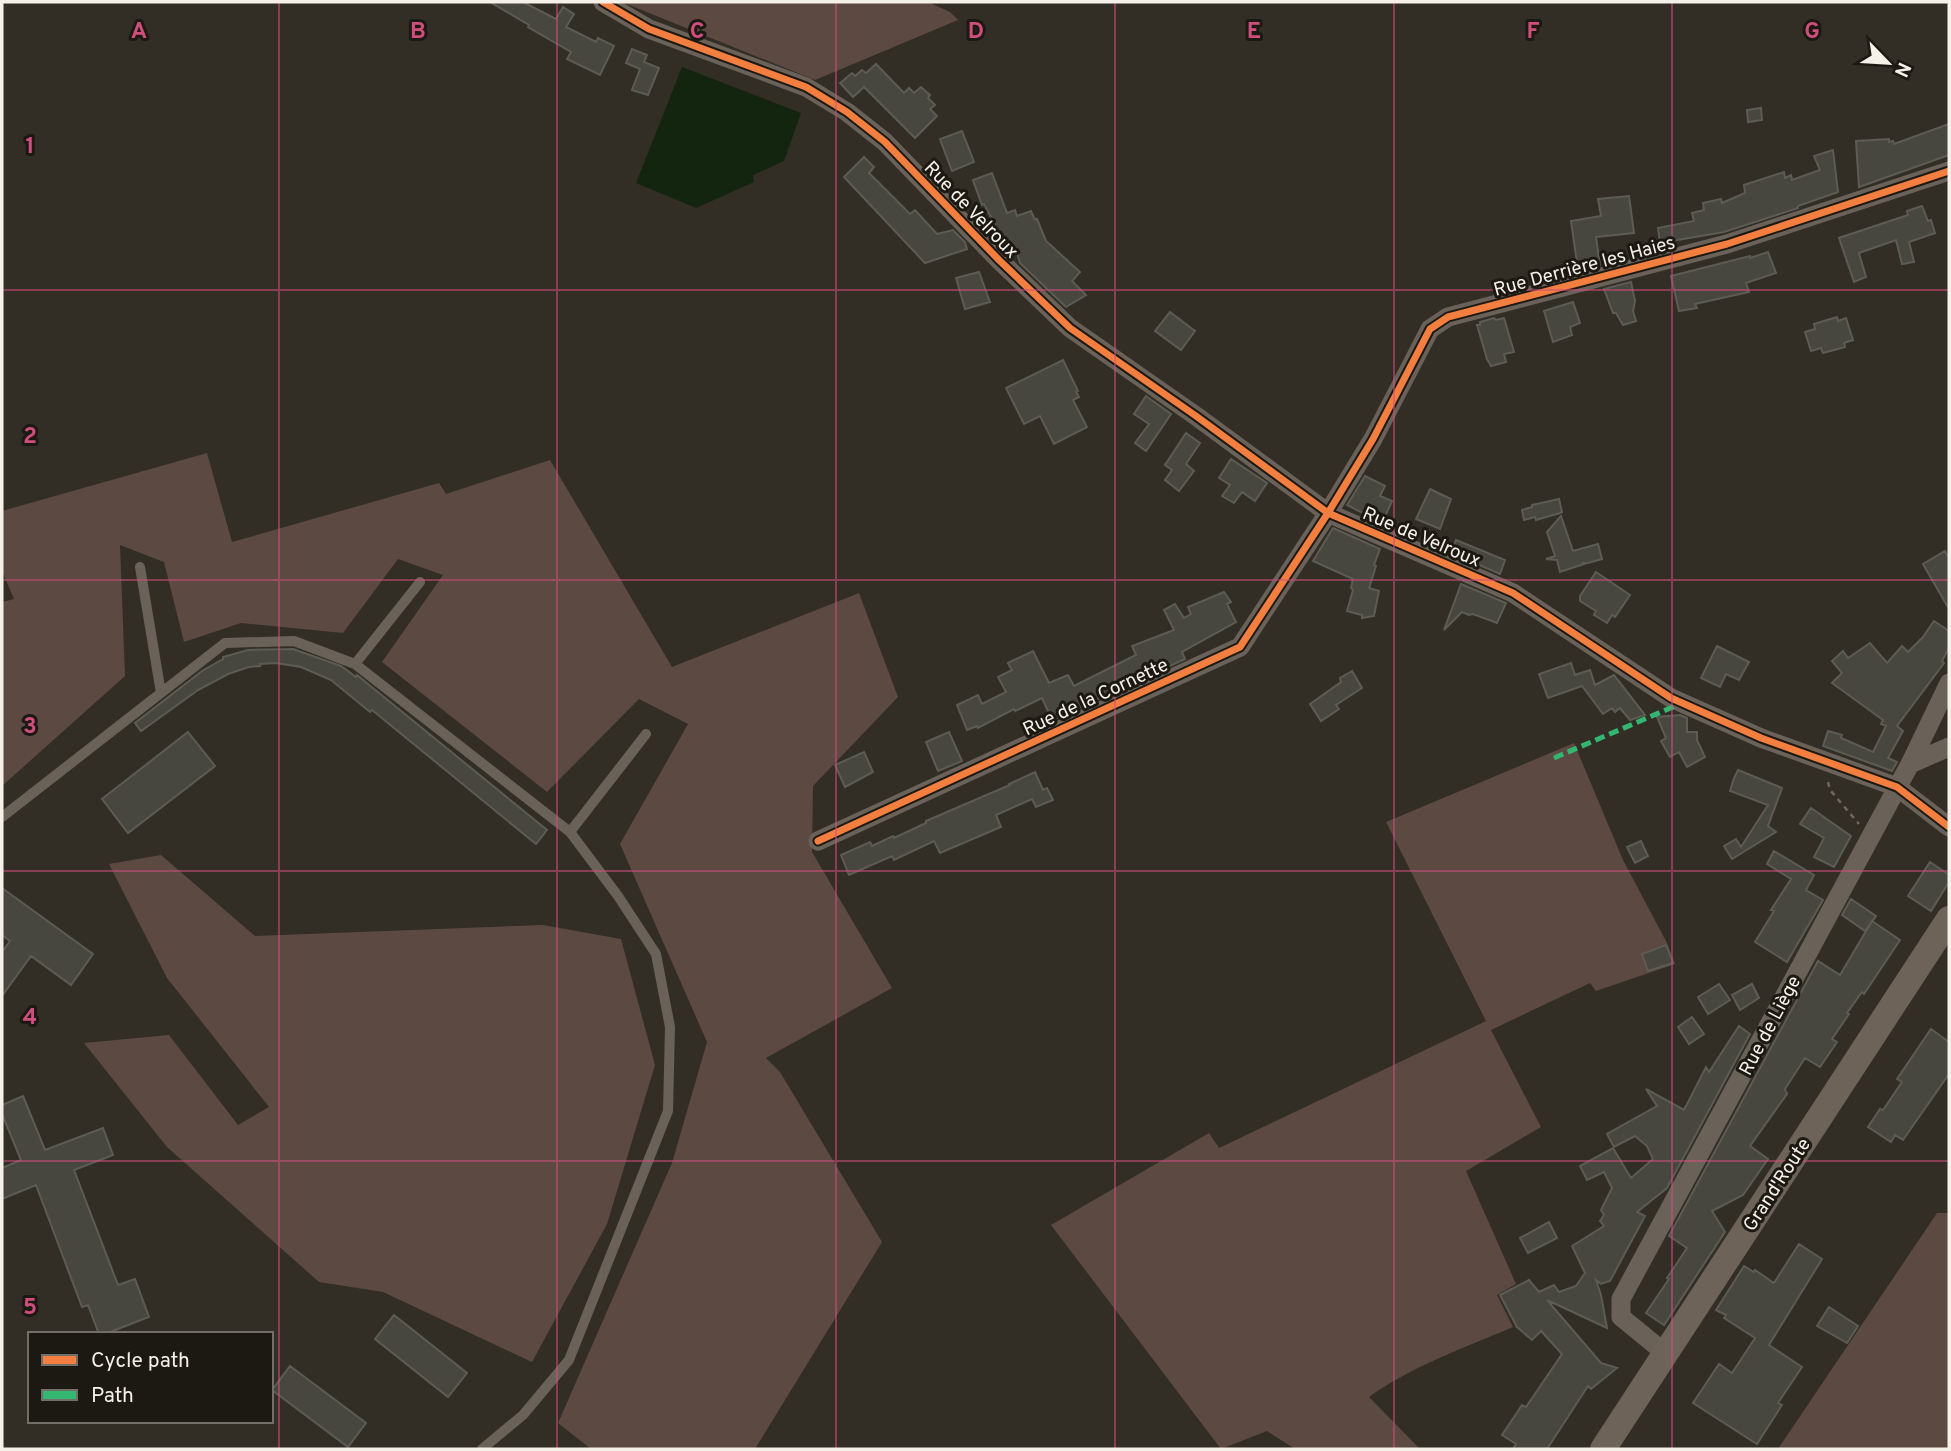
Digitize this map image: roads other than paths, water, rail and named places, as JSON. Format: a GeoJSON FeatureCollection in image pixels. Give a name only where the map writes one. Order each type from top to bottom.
{"type":"FeatureCollection","features":[{"type":"Feature","properties":{"kind":"main road","name":"Grand'Route"},"geometry":{"type":"LineString","coordinates":[[1603,1449],[1949,919]]}},
{"type":"Feature","properties":{"kind":"street","name":"Rue de Velroux"},"geometry":{"type":"LineString","coordinates":[[603,2],[649,29],[806,87],[847,112],[885,142],[999,260],[1070,328],[1328,513],[1513,593],[1671,698],[1761,738],[1897,788],[1949,827]]}},
{"type":"Feature","properties":{"kind":"street","name":"Rue Derrière les Haies"},"geometry":{"type":"LineString","coordinates":[[1328,513],[1373,439],[1430,329],[1448,317],[1727,244],[1949,172]]}},
{"type":"Feature","properties":{"kind":"street","name":"Rue de la Cornette"},"geometry":{"type":"LineString","coordinates":[[818,841],[1240,646],[1328,513]]}},
{"type":"Feature","properties":{"kind":"street","name":"Rue de Liège"},"geometry":{"type":"LineString","coordinates":[[1665,1353],[1621,1317],[1621,1299],[1910,764],[1949,683]]}},
{"type":"Feature","properties":{"kind":"street"},"geometry":{"type":"LineString","coordinates":[[1910,764],[1949,747]]}},
{"type":"Feature","properties":{"kind":"lane"},"geometry":{"type":"LineString","coordinates":[[140,566],[161,693]]}},
{"type":"Feature","properties":{"kind":"lane"},"geometry":{"type":"LineString","coordinates":[[355,664],[420,582]]}},
{"type":"Feature","properties":{"kind":"lane"},"geometry":{"type":"LineString","coordinates":[[2,817],[225,643],[294,641],[355,664],[570,832],[656,954],[670,1027],[668,1111],[569,1360],[523,1415],[482,1449]]}},
{"type":"Feature","properties":{"kind":"lane"},"geometry":{"type":"LineString","coordinates":[[570,832],[646,734]]}}]}
